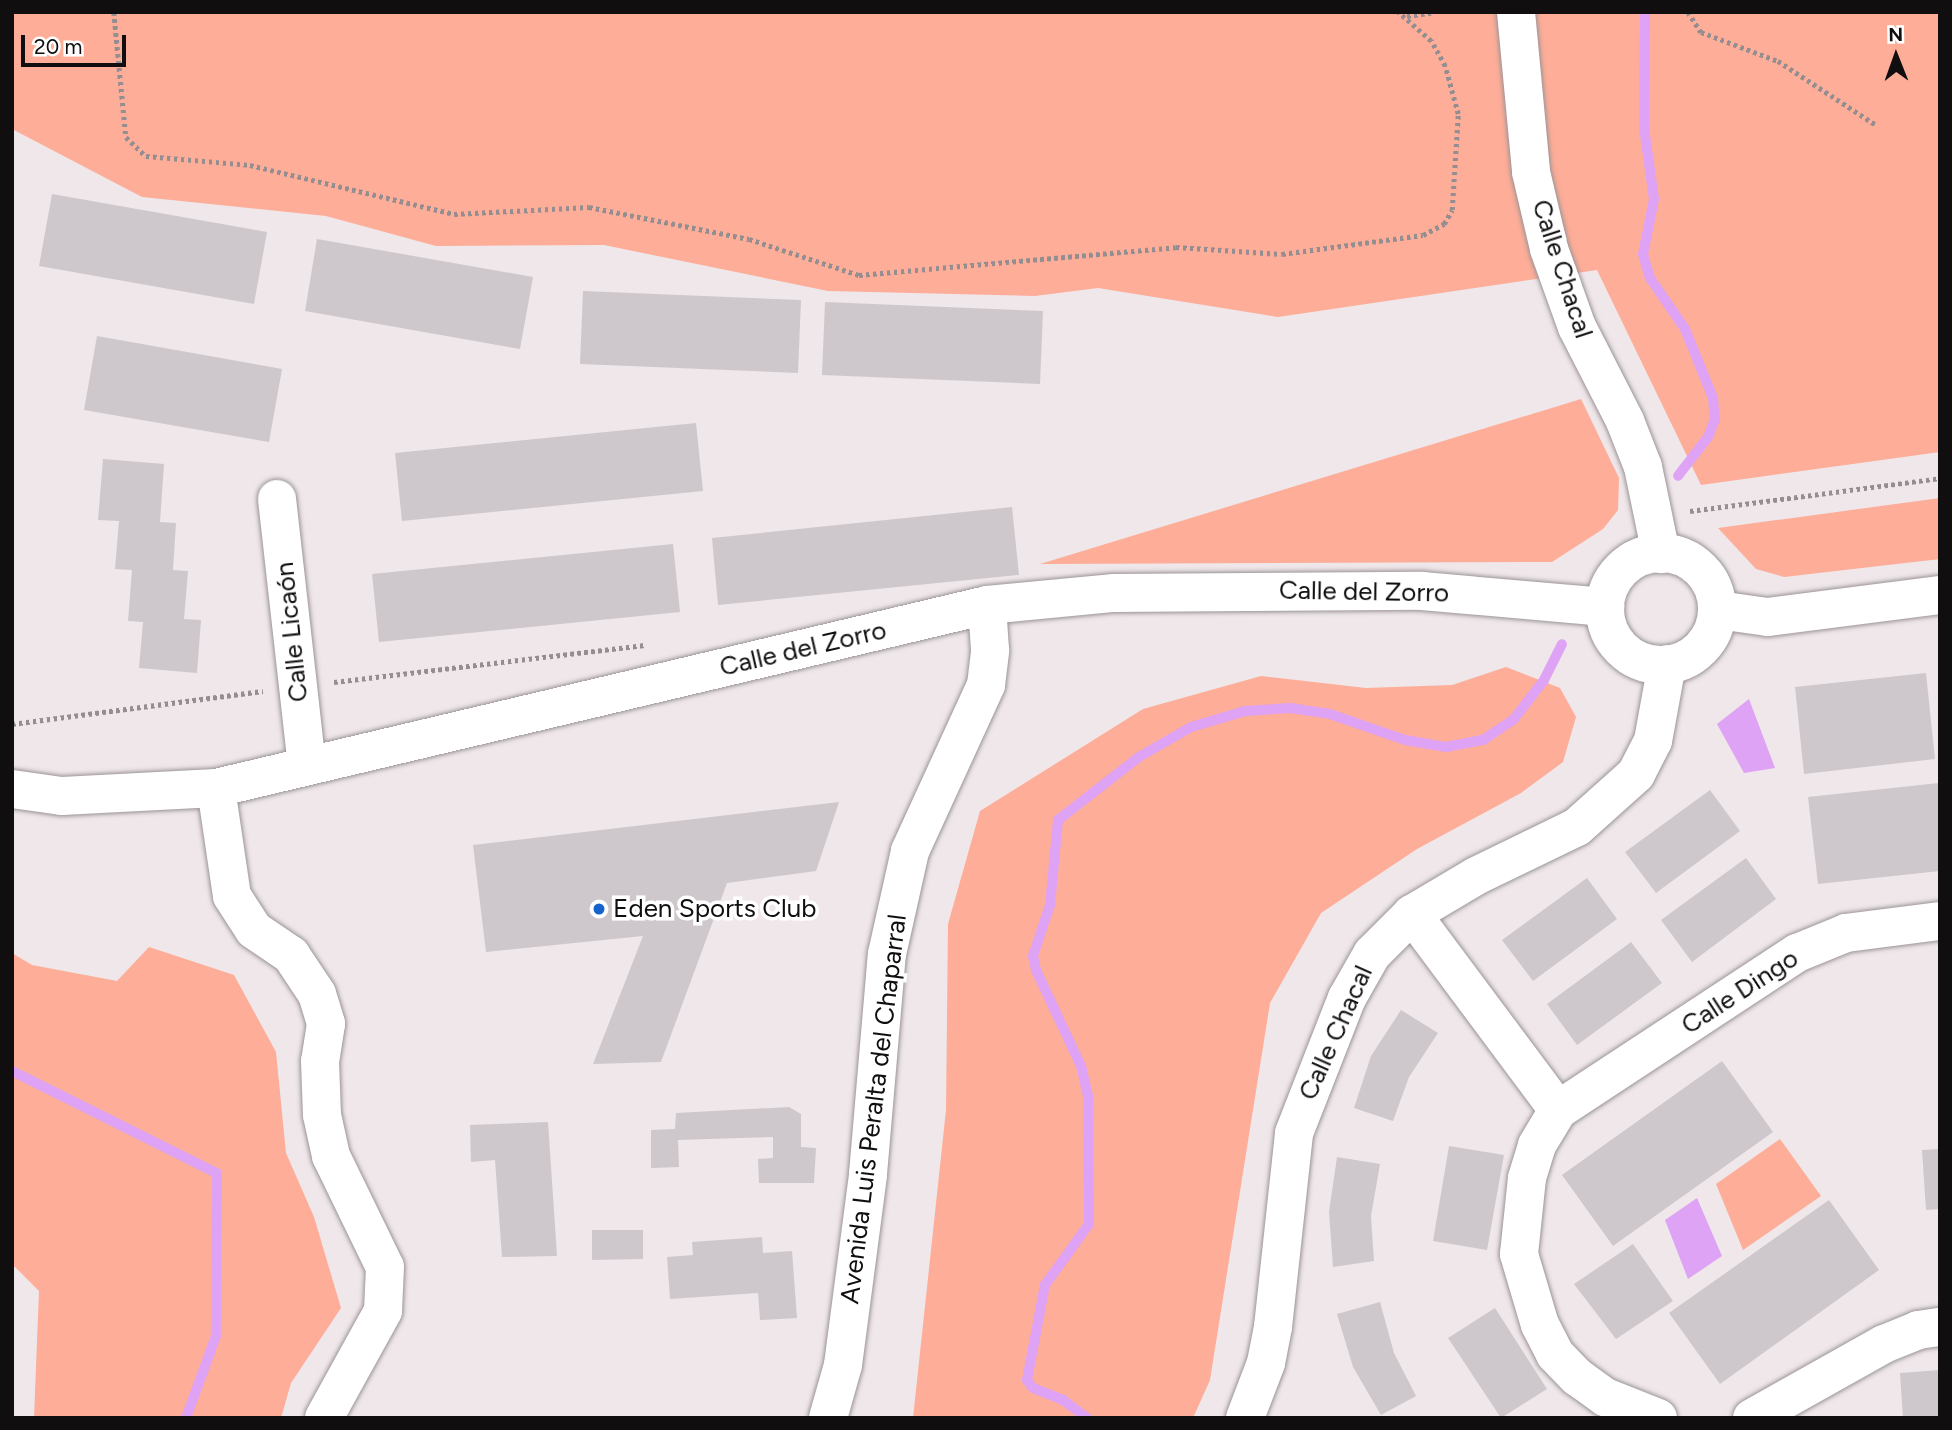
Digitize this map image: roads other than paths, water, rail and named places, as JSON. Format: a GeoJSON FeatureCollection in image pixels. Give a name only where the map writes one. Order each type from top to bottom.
{"type":"FeatureCollection","features":[{"type":"Feature","properties":{"kind":"street","name":"Calle Chacal"},"geometry":{"type":"LineString","coordinates":[[1516,12],[1531,172],[1549,249],[1577,327],[1625,421],[1654,515],[1661,554]]}},
{"type":"Feature","properties":{"kind":"street","name":"Calle Licaón"},"geometry":{"type":"LineString","coordinates":[[277,499],[307,765]]}},
{"type":"Feature","properties":{"kind":"street"},"geometry":{"type":"LineString","coordinates":[[1661,554],[1691,561],[1705,574],[1718,610],[1706,643],[1693,655],[1667,664],[1642,662],[1627,653],[1607,624],[1605,607],[1620,572],[1635,559],[1661,554]]}},
{"type":"Feature","properties":{"kind":"street","name":"Calle del Zorro"},"geometry":{"type":"LineString","coordinates":[[12,789],[62,796],[216,788],[987,605],[1114,593],[1422,591],[1605,607]]}},
{"type":"Feature","properties":{"kind":"street"},"geometry":{"type":"LineString","coordinates":[[1718,610],[1768,617],[1940,595]]}},
{"type":"Feature","properties":{"kind":"street","name":"Avenida Luis Peralta del Chaparral"},"geometry":{"type":"LineString","coordinates":[[828,1418],[843,1365],[868,1174],[887,954],[910,851],[986,685],[990,650],[987,605]]}},
{"type":"Feature","properties":{"kind":"street","name":"Calle Chacal"},"geometry":{"type":"LineString","coordinates":[[1245,1418],[1266,1363],[1273,1327],[1294,1133],[1347,998],[1373,954],[1412,914],[1476,876],[1577,827],[1609,802],[1636,774],[1653,741],[1667,664]]}},
{"type":"Feature","properties":{"kind":"street"},"geometry":{"type":"LineString","coordinates":[[216,788],[232,896],[254,930],[291,955],[317,994],[326,1024],[321,1074],[331,1156],[385,1267],[383,1311],[324,1418]]}},
{"type":"Feature","properties":{"kind":"street"},"geometry":{"type":"LineString","coordinates":[[1412,914],[1558,1110]]}},
{"type":"Feature","properties":{"kind":"street","name":"Calle Dingo"},"geometry":{"type":"LineString","coordinates":[[1658,1418],[1605,1397],[1577,1377],[1555,1354],[1528,1291],[1520,1254],[1527,1178],[1537,1145],[1558,1110],[1797,953],[1846,933],[1940,921]]}},
{"type":"Feature","properties":{"kind":"street"},"geometry":{"type":"LineString","coordinates":[[1752,1418],[1884,1344],[1940,1327]]}},
{"type":"Feature","properties":{"kind":"waterway"},"geometry":{"type":"LineString","coordinates":[[1645,12],[1644,128],[1654,199],[1643,254],[1650,278],[1685,329],[1713,398],[1715,419],[1708,437],[1678,476]]}},
{"type":"Feature","properties":{"kind":"waterway"},"geometry":{"type":"LineString","coordinates":[[1087,1418],[1063,1400],[1033,1388],[1027,1380],[1045,1285],[1089,1224],[1088,1096],[1081,1066],[1036,970],[1033,956],[1050,905],[1058,820],[1139,757],[1191,727],[1245,711],[1290,708],[1330,714],[1405,740],[1446,747],[1483,740],[1514,719],[1544,680],[1562,644]]}},
{"type":"Feature","properties":{"kind":"waterway"},"geometry":{"type":"LineString","coordinates":[[12,1071],[217,1173],[216,1336],[186,1418]]}},
{"type":"Feature","properties":{"kind":"place","name":"Eden Sports Club"},"geometry":{"type":"Point","coordinates":[599,909]}}]}
